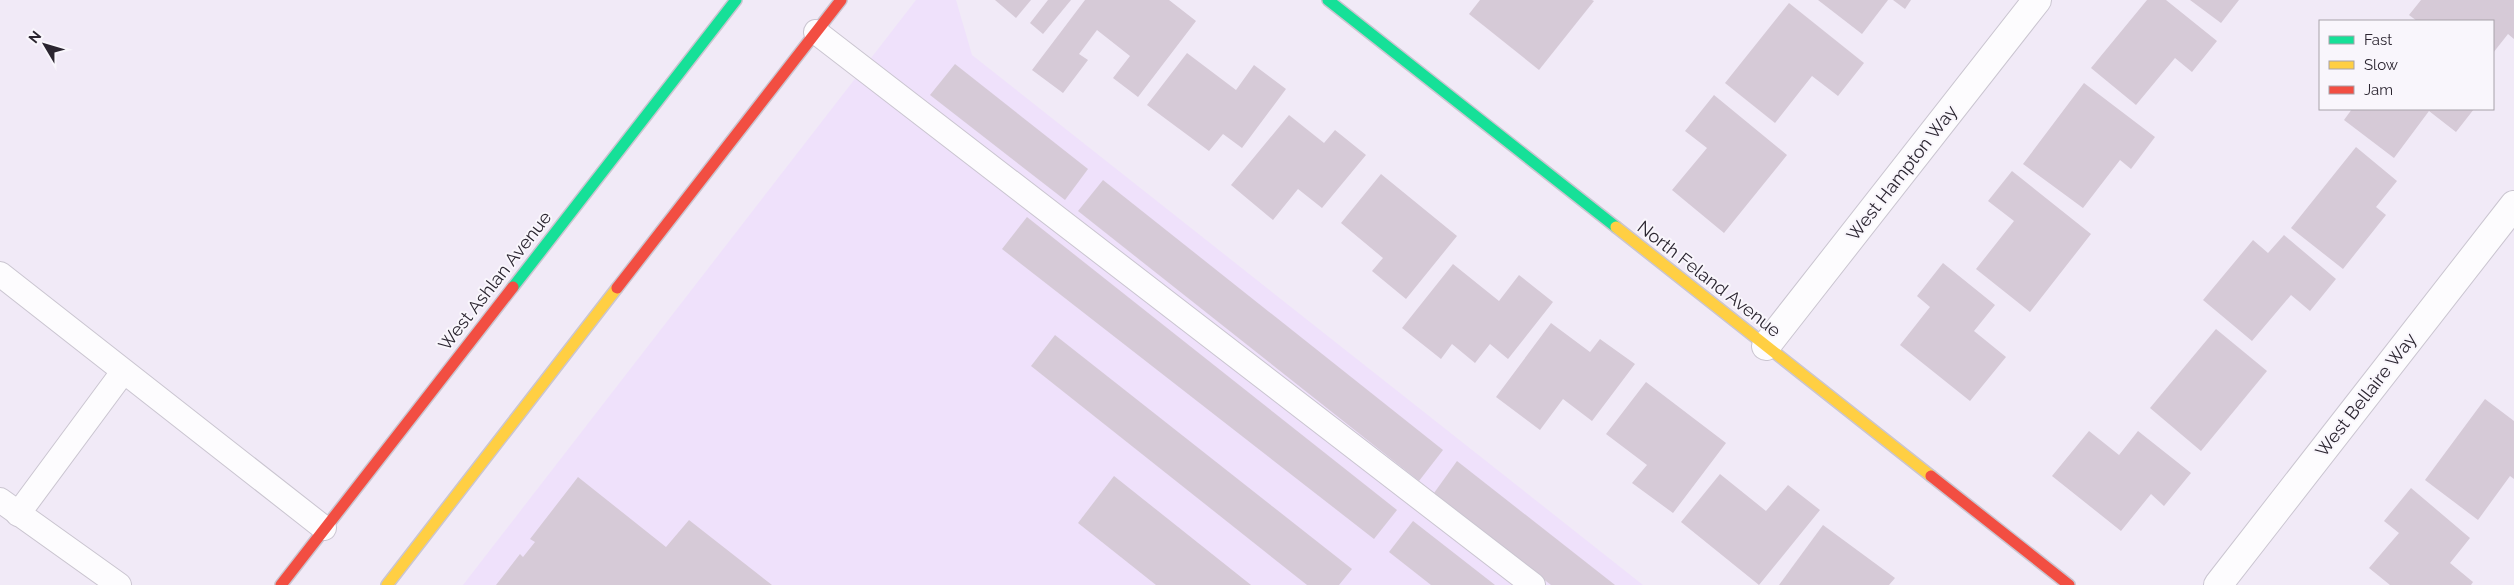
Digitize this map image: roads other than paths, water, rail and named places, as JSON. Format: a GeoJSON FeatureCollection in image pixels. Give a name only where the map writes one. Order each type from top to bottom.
{"type":"FeatureCollection","features":[{"type":"Feature","properties":{"kind":"main road","name":"West Ashlan Avenue"},"geometry":{"type":"LineString","coordinates":[[281,585],[736,0]]}},
{"type":"Feature","properties":{"kind":"main road"},"geometry":{"type":"LineString","coordinates":[[387,585],[841,0]]}},
{"type":"Feature","properties":{"kind":"main road","name":"North Feland Avenue"},"geometry":{"type":"LineString","coordinates":[[1341,4],[1766,346],[2069,585]]}},
{"type":"Feature","properties":{"kind":"street","name":"West Hampton Way"},"geometry":{"type":"LineString","coordinates":[[1766,346],[2037,0]]}},
{"type":"Feature","properties":{"kind":"street","name":"West Bellaire Way"},"geometry":{"type":"LineString","coordinates":[[2218,585],[2514,205]]}},
{"type":"Feature","properties":{"kind":"lane"},"geometry":{"type":"LineString","coordinates":[[816,32],[1533,585]]}},
{"type":"Feature","properties":{"kind":"lane"},"geometry":{"type":"LineString","coordinates":[[0,274],[324,528]]}},
{"type":"Feature","properties":{"kind":"lane"},"geometry":{"type":"LineString","coordinates":[[118,585],[9,507],[123,372]]}}]}
